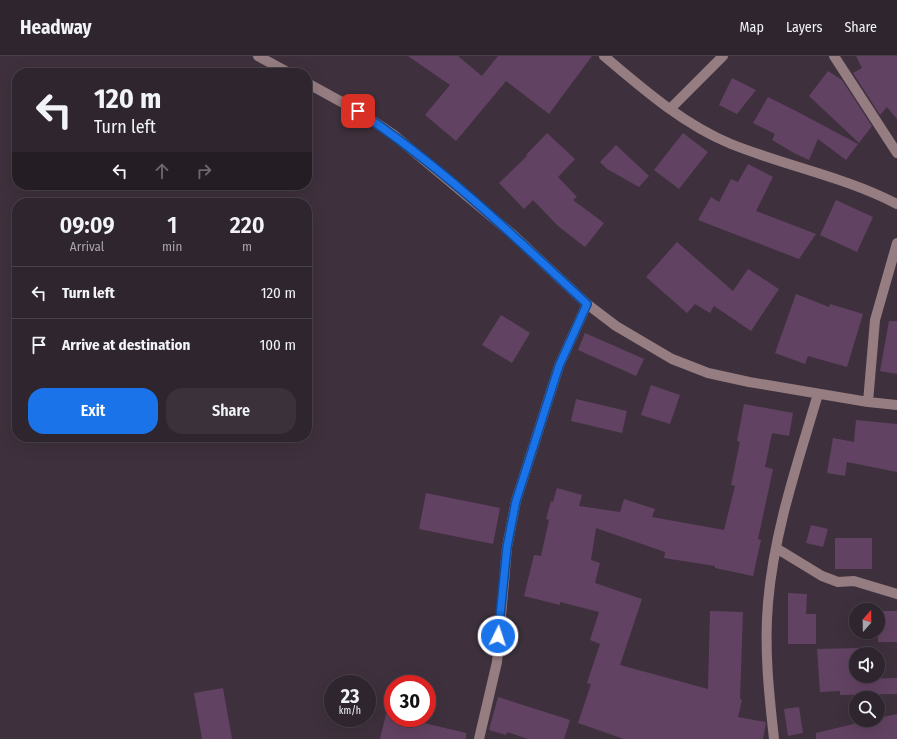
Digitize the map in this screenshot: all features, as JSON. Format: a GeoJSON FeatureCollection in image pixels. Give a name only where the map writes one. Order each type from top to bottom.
{"type":"FeatureCollection","features":[{"type":"Feature","properties":{"kind":"street"},"geometry":{"type":"LineString","coordinates":[[258,56],[280,68]]}},
{"type":"Feature","properties":{"kind":"street"},"geometry":{"type":"LineString","coordinates":[[604,56],[670,109],[698,128],[731,144],[856,186],[897,204]]}},
{"type":"Feature","properties":{"kind":"street"},"geometry":{"type":"LineString","coordinates":[[670,109],[723,56]]}},
{"type":"Feature","properties":{"kind":"street"},"geometry":{"type":"LineString","coordinates":[[834,56],[897,153]]}},
{"type":"Feature","properties":{"kind":"street"},"geometry":{"type":"LineString","coordinates":[[312,86],[358,111],[394,134],[511,234],[587,304],[616,326],[672,359],[708,373],[743,381],[868,402],[897,405]]}},
{"type":"Feature","properties":{"kind":"street"},"geometry":{"type":"LineString","coordinates":[[868,402],[875,320],[897,243]]}},
{"type":"Feature","properties":{"kind":"street"},"geometry":{"type":"LineString","coordinates":[[479,739],[496,662],[507,547],[516,501],[559,366],[587,304]]}},
{"type":"Feature","properties":{"kind":"street"},"geometry":{"type":"LineString","coordinates":[[774,739],[768,685],[768,603],[776,548],[818,394]]}},
{"type":"Feature","properties":{"kind":"street"},"geometry":{"type":"LineString","coordinates":[[776,548],[822,576],[838,582],[854,581],[897,594]]}},
{"type":"Feature","properties":{"kind":"building"},"geometry":{"type":"Polygon","coordinates":[[[408,56],[458,56],[482,76],[498,56],[592,56],[549,114],[506,81],[456,141],[425,115],[450,85],[408,56]]]}},
{"type":"Feature","properties":{"kind":"building"},"geometry":{"type":"Polygon","coordinates":[[[856,56],[897,56],[897,119],[887,107],[880,115],[853,73],[862,68],[856,56]]]}},
{"type":"Feature","properties":{"kind":"building"},"geometry":{"type":"Polygon","coordinates":[[[828,71],[842,80],[872,126],[859,143],[809,96],[828,71]]]}},
{"type":"Feature","properties":{"kind":"building"},"geometry":{"type":"Polygon","coordinates":[[[732,78],[756,90],[737,114],[719,105],[732,78]]]}},
{"type":"Feature","properties":{"kind":"building"},"geometry":{"type":"Polygon","coordinates":[[[768,97],[858,144],[846,160],[818,139],[809,160],[794,153],[772,140],[775,134],[753,123],[768,97]]]}},
{"type":"Feature","properties":{"kind":"building"},"geometry":{"type":"Polygon","coordinates":[[[547,133],[575,159],[558,177],[577,197],[573,200],[604,223],[585,247],[558,226],[533,200],[524,209],[499,183],[527,156],[526,155],[547,133]]]}},
{"type":"Feature","properties":{"kind":"building"},"geometry":{"type":"Polygon","coordinates":[[[683,133],[708,152],[679,189],[654,170],[683,133]]]}},
{"type":"Feature","properties":{"kind":"building"},"geometry":{"type":"Polygon","coordinates":[[[616,145],[649,176],[639,187],[607,169],[600,162],[616,145]]]}},
{"type":"Feature","properties":{"kind":"building"},"geometry":{"type":"Polygon","coordinates":[[[748,164],[773,177],[756,211],[816,234],[799,259],[698,220],[711,197],[719,202],[731,179],[738,182],[748,164]]]}},
{"type":"Feature","properties":{"kind":"building"},"geometry":{"type":"Polygon","coordinates":[[[836,200],[873,217],[857,252],[820,235],[836,200]]]}},
{"type":"Feature","properties":{"kind":"building"},"geometry":{"type":"Polygon","coordinates":[[[677,242],[733,291],[748,269],[779,289],[751,331],[714,306],[710,313],[695,304],[687,313],[646,277],[677,242]]]}},
{"type":"Feature","properties":{"kind":"building"},"geometry":{"type":"Polygon","coordinates":[[[796,294],[829,307],[830,304],[863,314],[847,367],[808,356],[805,364],[775,353],[796,294]]]}},
{"type":"Feature","properties":{"kind":"building"},"geometry":{"type":"Polygon","coordinates":[[[501,315],[530,333],[512,363],[482,345],[501,315]]]}},
{"type":"Feature","properties":{"kind":"building"},"geometry":{"type":"Polygon","coordinates":[[[889,321],[897,321],[897,374],[880,371],[889,321]]]}},
{"type":"Feature","properties":{"kind":"building"},"geometry":{"type":"Polygon","coordinates":[[[585,333],[644,359],[636,376],[578,350],[585,333]]]}},
{"type":"Feature","properties":{"kind":"building"},"geometry":{"type":"Polygon","coordinates":[[[651,385],[680,395],[670,424],[641,415],[651,385]]]}},
{"type":"Feature","properties":{"kind":"building"},"geometry":{"type":"Polygon","coordinates":[[[576,399],[627,411],[622,433],[571,421],[576,399]]]}},
{"type":"Feature","properties":{"kind":"building"},"geometry":{"type":"Polygon","coordinates":[[[744,404],[793,413],[789,436],[772,433],[765,467],[773,469],[758,539],[761,540],[753,576],[715,568],[715,566],[664,558],[665,552],[596,528],[591,560],[600,563],[595,583],[642,599],[620,665],[708,689],[710,611],[743,612],[740,699],[742,700],[738,717],[766,722],[763,739],[624,739],[578,723],[591,684],[587,683],[600,644],[590,640],[599,612],[560,602],[560,605],[524,596],[534,555],[541,556],[549,520],[546,519],[551,501],[553,502],[557,488],[582,495],[579,506],[620,512],[624,499],[655,509],[652,517],[724,530],[735,486],[731,485],[740,442],[737,441],[744,404]]]}},
{"type":"Feature","properties":{"kind":"building"},"geometry":{"type":"Polygon","coordinates":[[[856,420],[897,424],[897,472],[847,462],[845,476],[827,473],[833,438],[854,442],[856,420]]]}},
{"type":"Feature","properties":{"kind":"building"},"geometry":{"type":"Polygon","coordinates":[[[426,493],[500,508],[493,544],[419,529],[426,493]]]}},
{"type":"Feature","properties":{"kind":"building"},"geometry":{"type":"Polygon","coordinates":[[[811,525],[828,529],[823,547],[806,543],[811,525]]]}},
{"type":"Feature","properties":{"kind":"building"},"geometry":{"type":"Polygon","coordinates":[[[835,538],[872,538],[872,569],[835,569],[835,538]]]}},
{"type":"Feature","properties":{"kind":"building"},"geometry":{"type":"Polygon","coordinates":[[[788,593],[807,594],[806,614],[816,614],[816,644],[788,644],[788,593]]]}},
{"type":"Feature","properties":{"kind":"building"},"geometry":{"type":"Polygon","coordinates":[[[885,611],[897,611],[897,642],[878,642],[878,639],[885,639],[885,611]]]}},
{"type":"Feature","properties":{"kind":"building"},"geometry":{"type":"Polygon","coordinates":[[[849,648],[849,683],[885,683],[885,678],[897,678],[897,694],[885,694],[885,691],[849,691],[849,695],[840,695],[840,691],[820,692],[817,649],[849,648]]]}},
{"type":"Feature","properties":{"kind":"building"},"geometry":{"type":"Polygon","coordinates":[[[223,688],[232,739],[202,739],[194,693],[223,688]]]}},
{"type":"Feature","properties":{"kind":"building"},"geometry":{"type":"Polygon","coordinates":[[[498,697],[570,720],[564,739],[528,739],[507,732],[506,735],[489,730],[498,697]]]}},
{"type":"Feature","properties":{"kind":"building"},"geometry":{"type":"Polygon","coordinates":[[[799,707],[803,733],[788,736],[784,709],[799,707]]]}},
{"type":"Feature","properties":{"kind":"building"},"geometry":{"type":"Polygon","coordinates":[[[897,714],[897,739],[816,739],[816,733],[849,725],[849,727],[885,727],[885,717],[897,714]]]}},
{"type":"Feature","properties":{"kind":"building"},"geometry":{"type":"Polygon","coordinates":[[[384,722],[384,727],[436,726],[466,733],[466,739],[380,739],[384,722]]]}},
{"type":"Feature","properties":{"kind":"route"},"geometry":{"type":"LineString","coordinates":[[358,111],[394,134],[437,170],[511,234],[587,304],[559,366],[516,501],[507,547],[498,636]]}}]}
